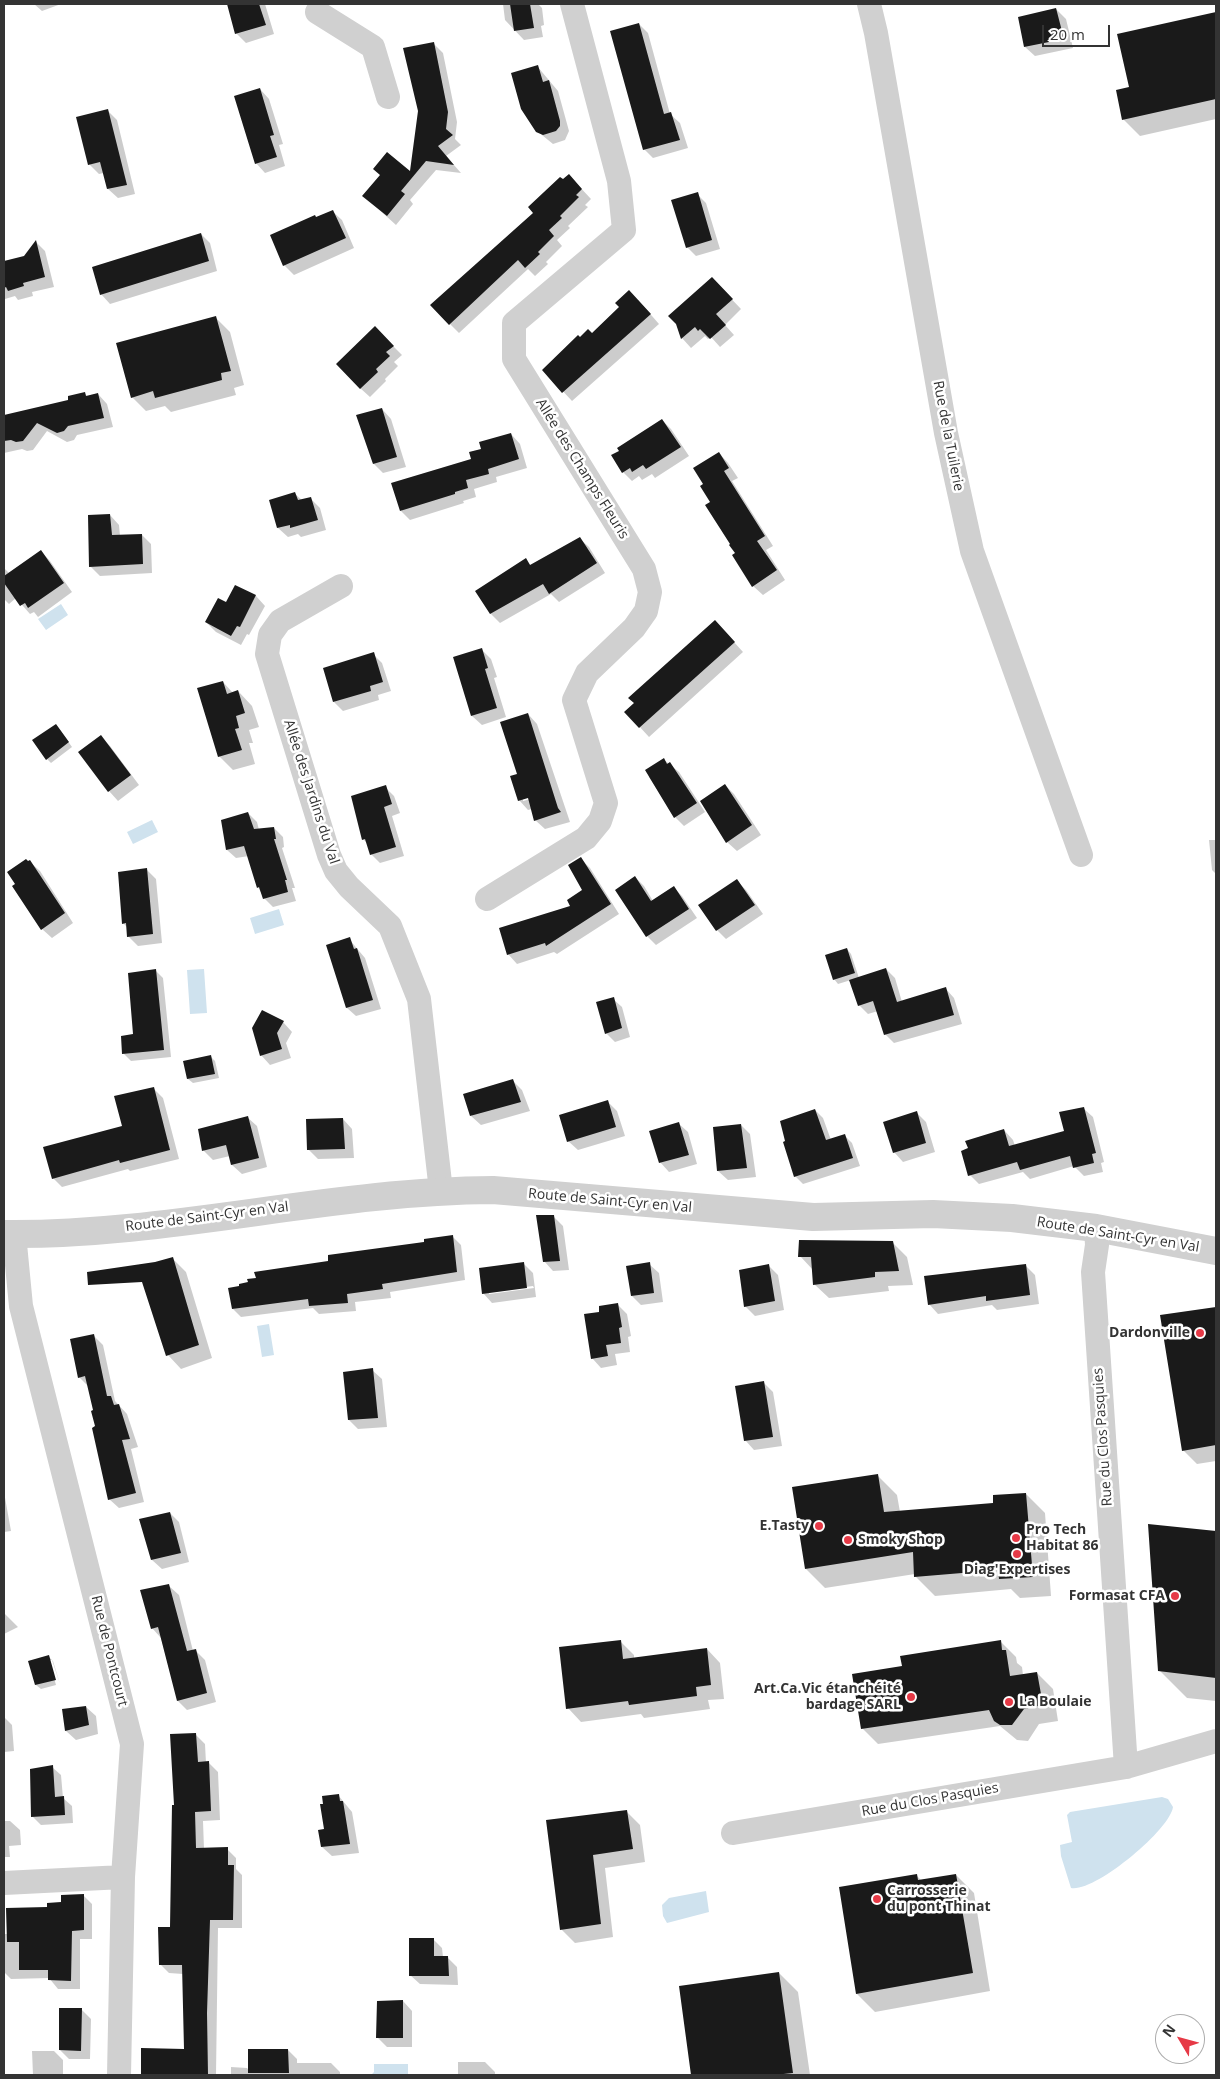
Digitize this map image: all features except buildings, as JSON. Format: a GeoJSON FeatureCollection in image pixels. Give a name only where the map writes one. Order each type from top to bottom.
{"type":"FeatureCollection","features":[{"type":"Feature","properties":{"kind":"street","name":"Allée des Champs Fleuris"},"geometry":{"type":"LineString","coordinates":[[487,899],[586,838],[600,821],[606,803],[574,700],[587,674],[634,628],[646,611],[650,592],[644,569],[514,359],[514,323],[624,230],[619,181],[572,4]]}},
{"type":"Feature","properties":{"kind":"street","name":"Rue de la Tuilerie"},"geometry":{"type":"LineString","coordinates":[[869,4],[876,33],[946,433],[972,551],[1081,854]]}},
{"type":"Feature","properties":{"kind":"street"},"geometry":{"type":"LineString","coordinates":[[317,12],[373,47],[388,97]]}},
{"type":"Feature","properties":{"kind":"street","name":"Allée des Jardins du Val"},"geometry":{"type":"LineString","coordinates":[[341,586],[280,621],[270,635],[267,654],[329,855],[336,871],[349,887],[390,926],[419,1000],[441,1191]]}},
{"type":"Feature","properties":{"kind":"street","name":"Route de Saint-Cyr en Val"},"geometry":{"type":"LineString","coordinates":[[9,1234],[51,1234],[148,1226],[441,1191],[493,1190],[813,1217],[943,1215],[1012,1218],[1096,1228],[1216,1251]]}},
{"type":"Feature","properties":{"kind":"street","name":"Rue du Clos Pasquies"},"geometry":{"type":"LineString","coordinates":[[1096,1228],[1097,1245],[1093,1272],[1126,1767]]}},
{"type":"Feature","properties":{"kind":"street","name":"Rue de Pontcourt"},"geometry":{"type":"LineString","coordinates":[[9,1234],[21,1306],[132,1744],[123,1877],[119,2075]]}},
{"type":"Feature","properties":{"kind":"street","name":"Rue du Clos Pasquies"},"geometry":{"type":"LineString","coordinates":[[733,1833],[1126,1767],[1216,1741]]}},
{"type":"Feature","properties":{"kind":"street"},"geometry":{"type":"LineString","coordinates":[[4,1883],[123,1877]]}},
{"type":"Feature","properties":{"kind":"water"},"geometry":{"type":"Polygon","coordinates":[[[61,604],[68,615],[46,630],[38,619],[61,604]]]}},
{"type":"Feature","properties":{"kind":"water"},"geometry":{"type":"Polygon","coordinates":[[[152,820],[158,832],[133,844],[127,832],[152,820]]]}},
{"type":"Feature","properties":{"kind":"water"},"geometry":{"type":"Polygon","coordinates":[[[279,909],[284,925],[255,934],[250,918],[279,909]]]}},
{"type":"Feature","properties":{"kind":"water"},"geometry":{"type":"Polygon","coordinates":[[[204,969],[207,1013],[190,1014],[187,970],[204,969]]]}},
{"type":"Feature","properties":{"kind":"water"},"geometry":{"type":"Polygon","coordinates":[[[269,1324],[274,1355],[262,1357],[257,1326],[269,1324]]]}},
{"type":"Feature","properties":{"kind":"water"},"geometry":{"type":"Polygon","coordinates":[[[1162,1797],[1168,1799],[1173,1807],[1169,1817],[1145,1844],[1113,1871],[1082,1887],[1071,1888],[1061,1856],[1060,1845],[1072,1842],[1067,1815],[1070,1812],[1162,1797]]]}},
{"type":"Feature","properties":{"kind":"water"},"geometry":{"type":"Polygon","coordinates":[[[706,1891],[709,1912],[667,1923],[663,1916],[662,1905],[669,1898],[706,1891]]]}},
{"type":"Feature","properties":{"kind":"water"},"geometry":{"type":"Polygon","coordinates":[[[374,2064],[408,2064],[408,2075],[371,2075],[374,2072],[374,2064]]]}},
{"type":"Feature","properties":{"kind":"place","name":"Dardonville"},"geometry":{"type":"Point","coordinates":[1200,1333]}},
{"type":"Feature","properties":{"kind":"place","name":"E.Tasty"},"geometry":{"type":"Point","coordinates":[819,1526]}},
{"type":"Feature","properties":{"kind":"place","name":"Pro Tech Habitat 86"},"geometry":{"type":"Point","coordinates":[1016,1538]}},
{"type":"Feature","properties":{"kind":"place","name":"Smoky Shop"},"geometry":{"type":"Point","coordinates":[848,1540]}},
{"type":"Feature","properties":{"kind":"place","name":"Diag'Expertises"},"geometry":{"type":"Point","coordinates":[1017,1554]}},
{"type":"Feature","properties":{"kind":"place","name":"Formasat CFA"},"geometry":{"type":"Point","coordinates":[1175,1596]}},
{"type":"Feature","properties":{"kind":"place","name":"Art.Ca.Vic étanchéité bardage SARL"},"geometry":{"type":"Point","coordinates":[911,1697]}},
{"type":"Feature","properties":{"kind":"place","name":"La Boulaie"},"geometry":{"type":"Point","coordinates":[1009,1702]}},
{"type":"Feature","properties":{"kind":"place","name":"Carrosserie du pont Thinat"},"geometry":{"type":"Point","coordinates":[877,1899]}}]}
